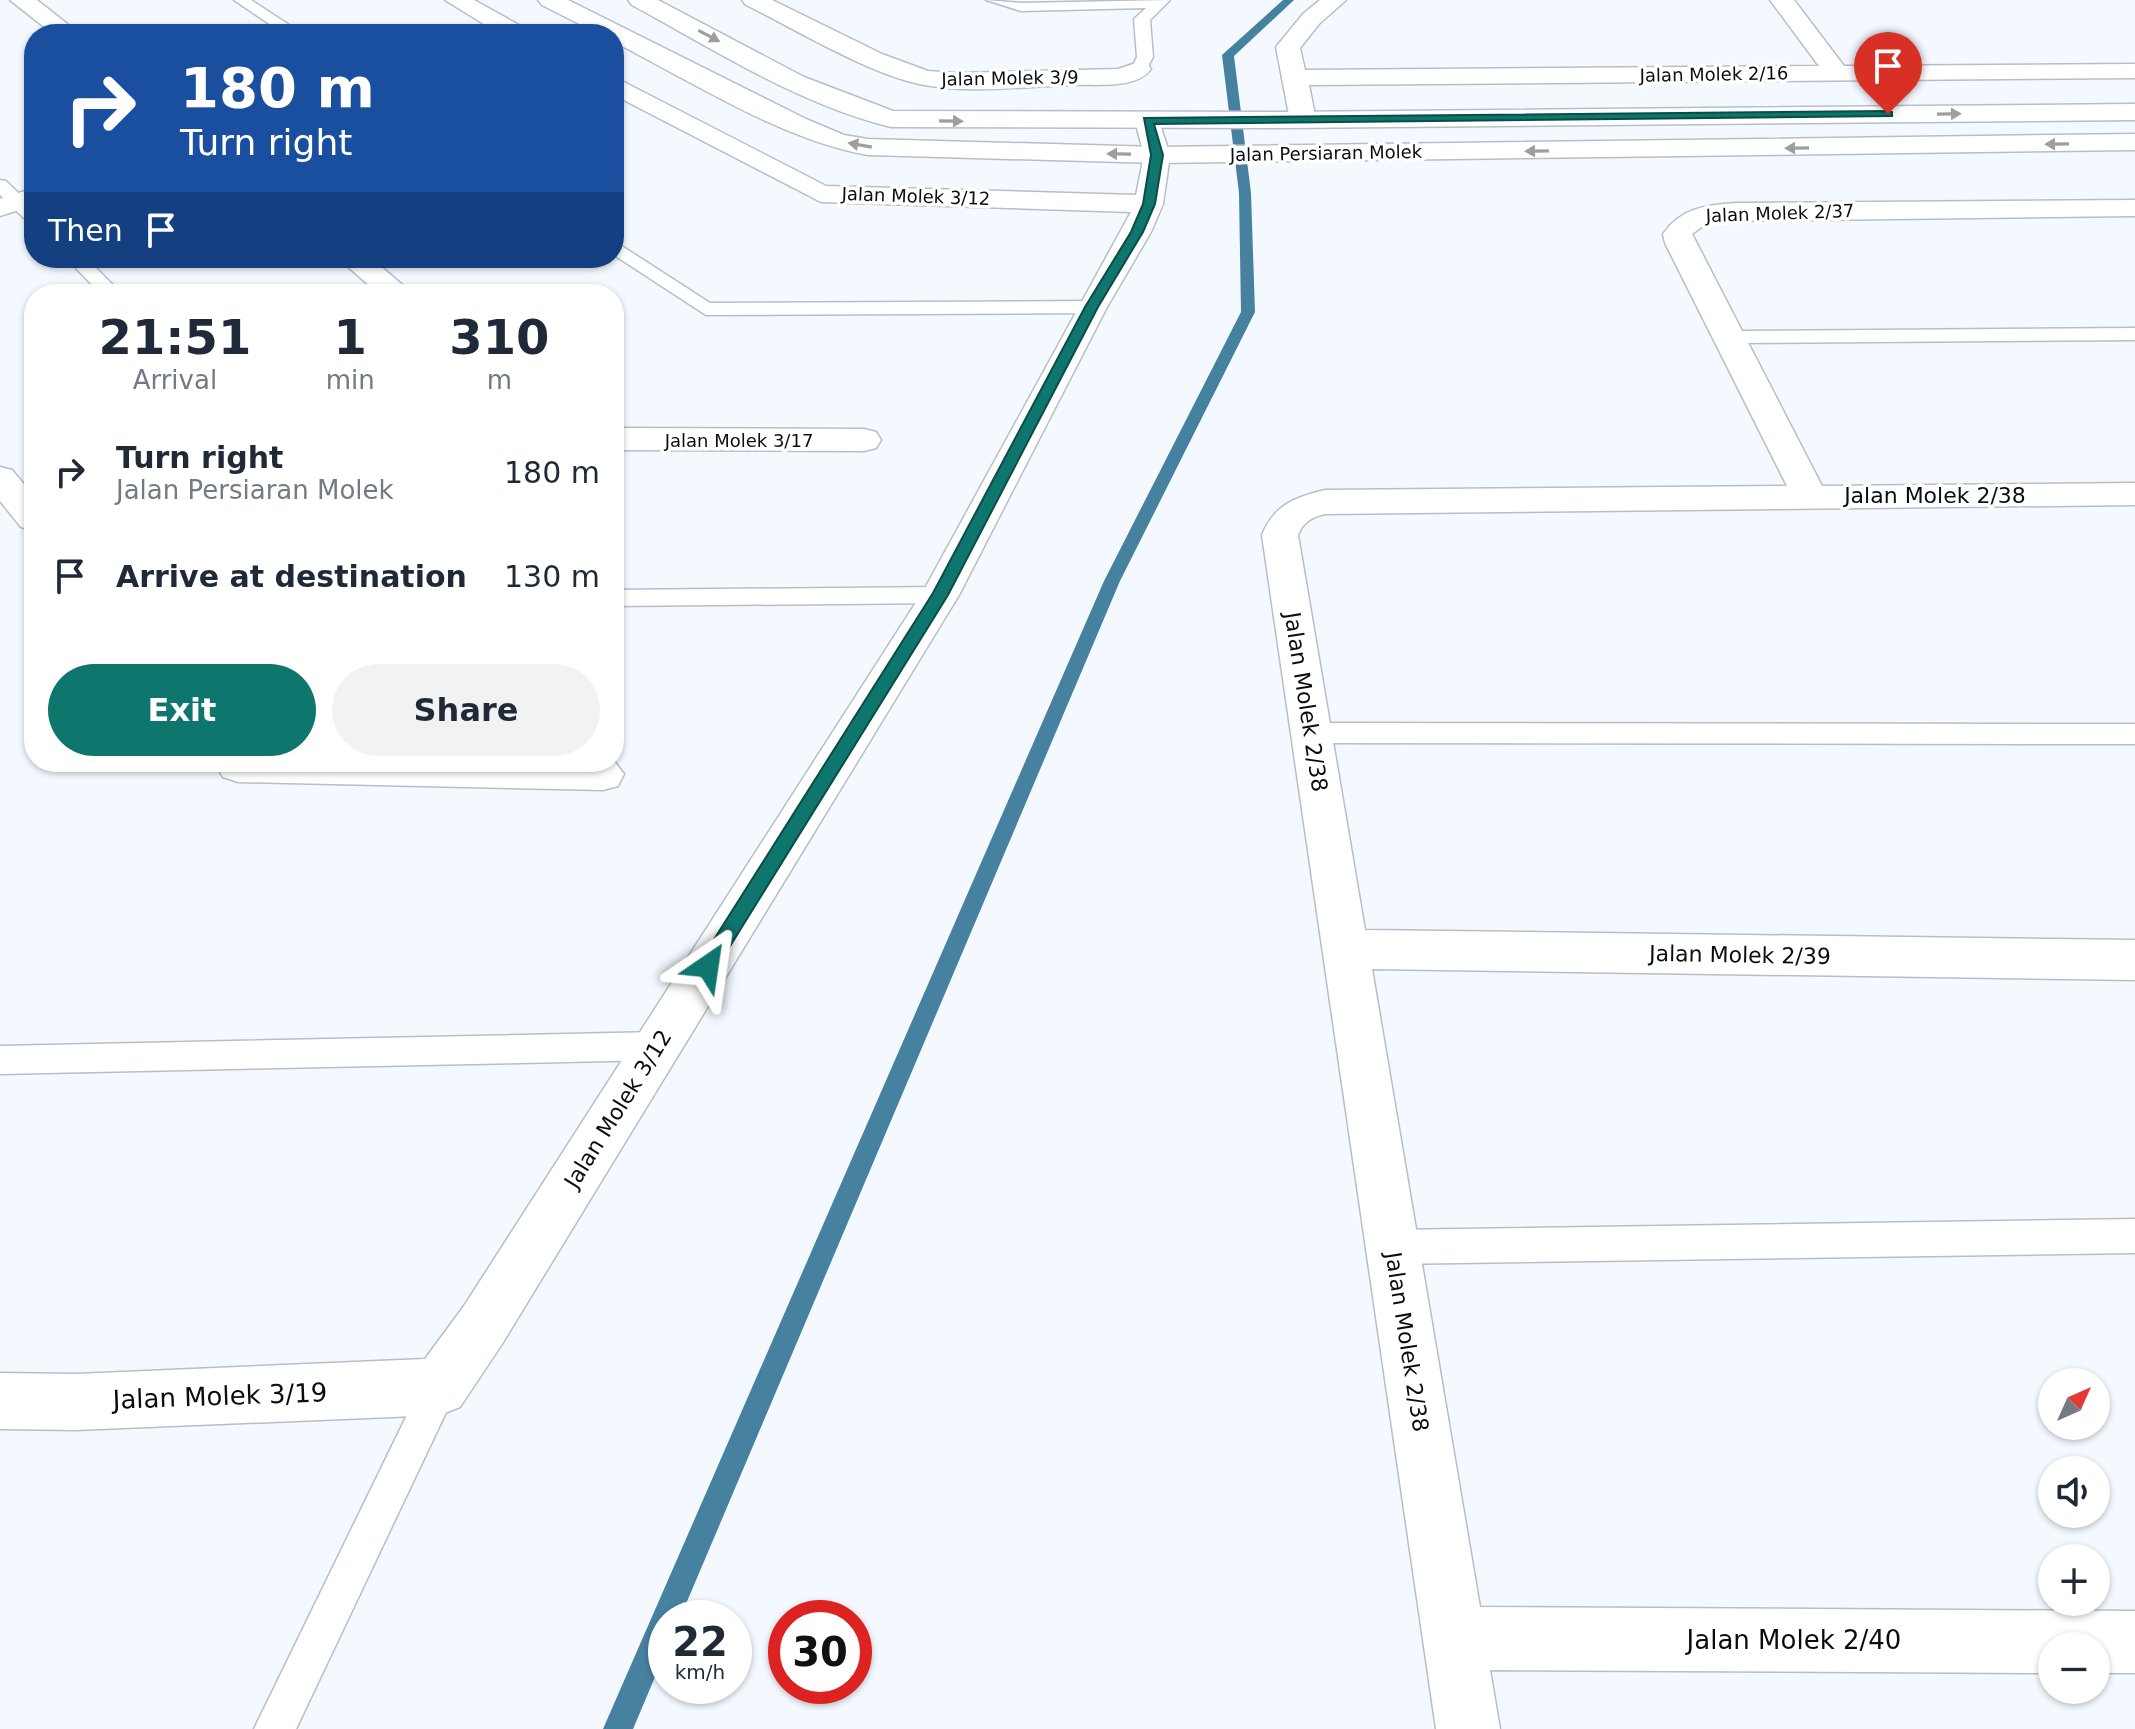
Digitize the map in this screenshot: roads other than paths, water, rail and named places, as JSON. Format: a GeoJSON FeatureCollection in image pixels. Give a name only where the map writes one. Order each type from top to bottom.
{"type":"FeatureCollection","features":[{"type":"Feature","properties":{"kind":"street"},"geometry":{"type":"LineString","coordinates":[[457,0],[499,24]]}},
{"type":"Feature","properties":{"kind":"street","name":"Jalan Persiaran Molek"},"geometry":{"type":"LineString","coordinates":[[550,0],[597,24]]}},
{"type":"Feature","properties":{"kind":"street","name":"Jalan Persiaran Molek"},"geometry":{"type":"LineString","coordinates":[[640,0],[802,84],[840,102],[891,119],[1172,138],[1305,153],[2135,142]]}},
{"type":"Feature","properties":{"kind":"street","name":"Jalan Molek 3/9"},"geometry":{"type":"LineString","coordinates":[[754,0],[873,59],[924,78],[956,81],[1121,76],[1139,69]]}},
{"type":"Feature","properties":{"kind":"street"},"geometry":{"type":"LineString","coordinates":[[1293,120],[1293,78],[1288,47],[1311,19],[1334,0]]}},
{"type":"Feature","properties":{"kind":"street"},"geometry":{"type":"LineString","coordinates":[[1782,0],[1836,72]]}},
{"type":"Feature","properties":{"kind":"street"},"geometry":{"type":"LineString","coordinates":[[24,10],[50,24]]}},
{"type":"Feature","properties":{"kind":"street","name":"Jalan Persiaran Molek"},"geometry":{"type":"LineString","coordinates":[[624,37],[797,125],[838,142],[903,150],[1172,138],[1293,120],[2135,112]]}},
{"type":"Feature","properties":{"kind":"street","name":"Jalan Molek 2/16"},"geometry":{"type":"LineString","coordinates":[[1293,78],[2135,71]]}},
{"type":"Feature","properties":{"kind":"street","name":"Jalan Molek 3/12"},"geometry":{"type":"LineString","coordinates":[[624,90],[821,194],[1149,204]]}},
{"type":"Feature","properties":{"kind":"street","name":"Jalan Molek 3/12"},"geometry":{"type":"LineString","coordinates":[[440,1387],[483,1325],[940,595],[1092,307],[1137,232],[1172,138]]}},
{"type":"Feature","properties":{"kind":"street","name":"Jalan Molek 2/37"},"geometry":{"type":"LineString","coordinates":[[1810,496],[1677,234],[1682,226],[1700,215],[2135,208]]}},
{"type":"Feature","properties":{"kind":"street"},"geometry":{"type":"LineString","coordinates":[[366,268],[386,284]]}},
{"type":"Feature","properties":{"kind":"street","name":"Jalan Molek 3/17"},"geometry":{"type":"LineString","coordinates":[[624,439],[864,440]]}},
{"type":"Feature","properties":{"kind":"street"},"geometry":{"type":"LineString","coordinates":[[10,479],[24,502]]}},
{"type":"Feature","properties":{"kind":"street","name":"Jalan Molek 2/38"},"geometry":{"type":"LineString","coordinates":[[1468,1729],[1280,535],[1283,524],[1293,512],[1325,502],[2135,494]]}},
{"type":"Feature","properties":{"kind":"street"},"geometry":{"type":"LineString","coordinates":[[512,772],[603,774]]}},
{"type":"Feature","properties":{"kind":"street","name":"Jalan Molek 2/39"},"geometry":{"type":"LineString","coordinates":[[1345,949],[2135,960]]}},
{"type":"Feature","properties":{"kind":"street","name":"Jalan Molek 3/19"},"geometry":{"type":"LineString","coordinates":[[0,1401],[76,1402],[440,1387]]}},
{"type":"Feature","properties":{"kind":"street","name":"Jalan Molek 2/40"},"geometry":{"type":"LineString","coordinates":[[1453,1638],[2135,1642]]}},
{"type":"Feature","properties":{"kind":"lane"},"geometry":{"type":"LineString","coordinates":[[241,0],[279,24]]}},
{"type":"Feature","properties":{"kind":"lane"},"geometry":{"type":"LineString","coordinates":[[993,0],[1021,7],[1162,1]]}},
{"type":"Feature","properties":{"kind":"lane"},"geometry":{"type":"LineString","coordinates":[[1139,69],[1145,57],[1142,19],[1162,1]]}},
{"type":"Feature","properties":{"kind":"lane"},"geometry":{"type":"LineString","coordinates":[[624,254],[706,309],[1092,307]]}},
{"type":"Feature","properties":{"kind":"lane"},"geometry":{"type":"LineString","coordinates":[[85,268],[102,284]]}},
{"type":"Feature","properties":{"kind":"lane"},"geometry":{"type":"LineString","coordinates":[[1731,337],[2135,334]]}},
{"type":"Feature","properties":{"kind":"lane"},"geometry":{"type":"LineString","coordinates":[[624,598],[940,595]]}},
{"type":"Feature","properties":{"kind":"lane"},"geometry":{"type":"LineString","coordinates":[[1311,733],[2135,734]]}},
{"type":"Feature","properties":{"kind":"lane"},"geometry":{"type":"LineString","coordinates":[[0,1060],[658,1046]]}},
{"type":"Feature","properties":{"kind":"lane"},"geometry":{"type":"LineString","coordinates":[[1393,1247],[2135,1236]]}},
{"type":"Feature","properties":{"kind":"lane"},"geometry":{"type":"LineString","coordinates":[[275,1729],[440,1387]]}},
{"type":"Feature","properties":{"kind":"waterway"},"geometry":{"type":"LineString","coordinates":[[618,1729],[1112,581],[1248,312],[1245,193],[1228,55],[1289,0]]}}]}
